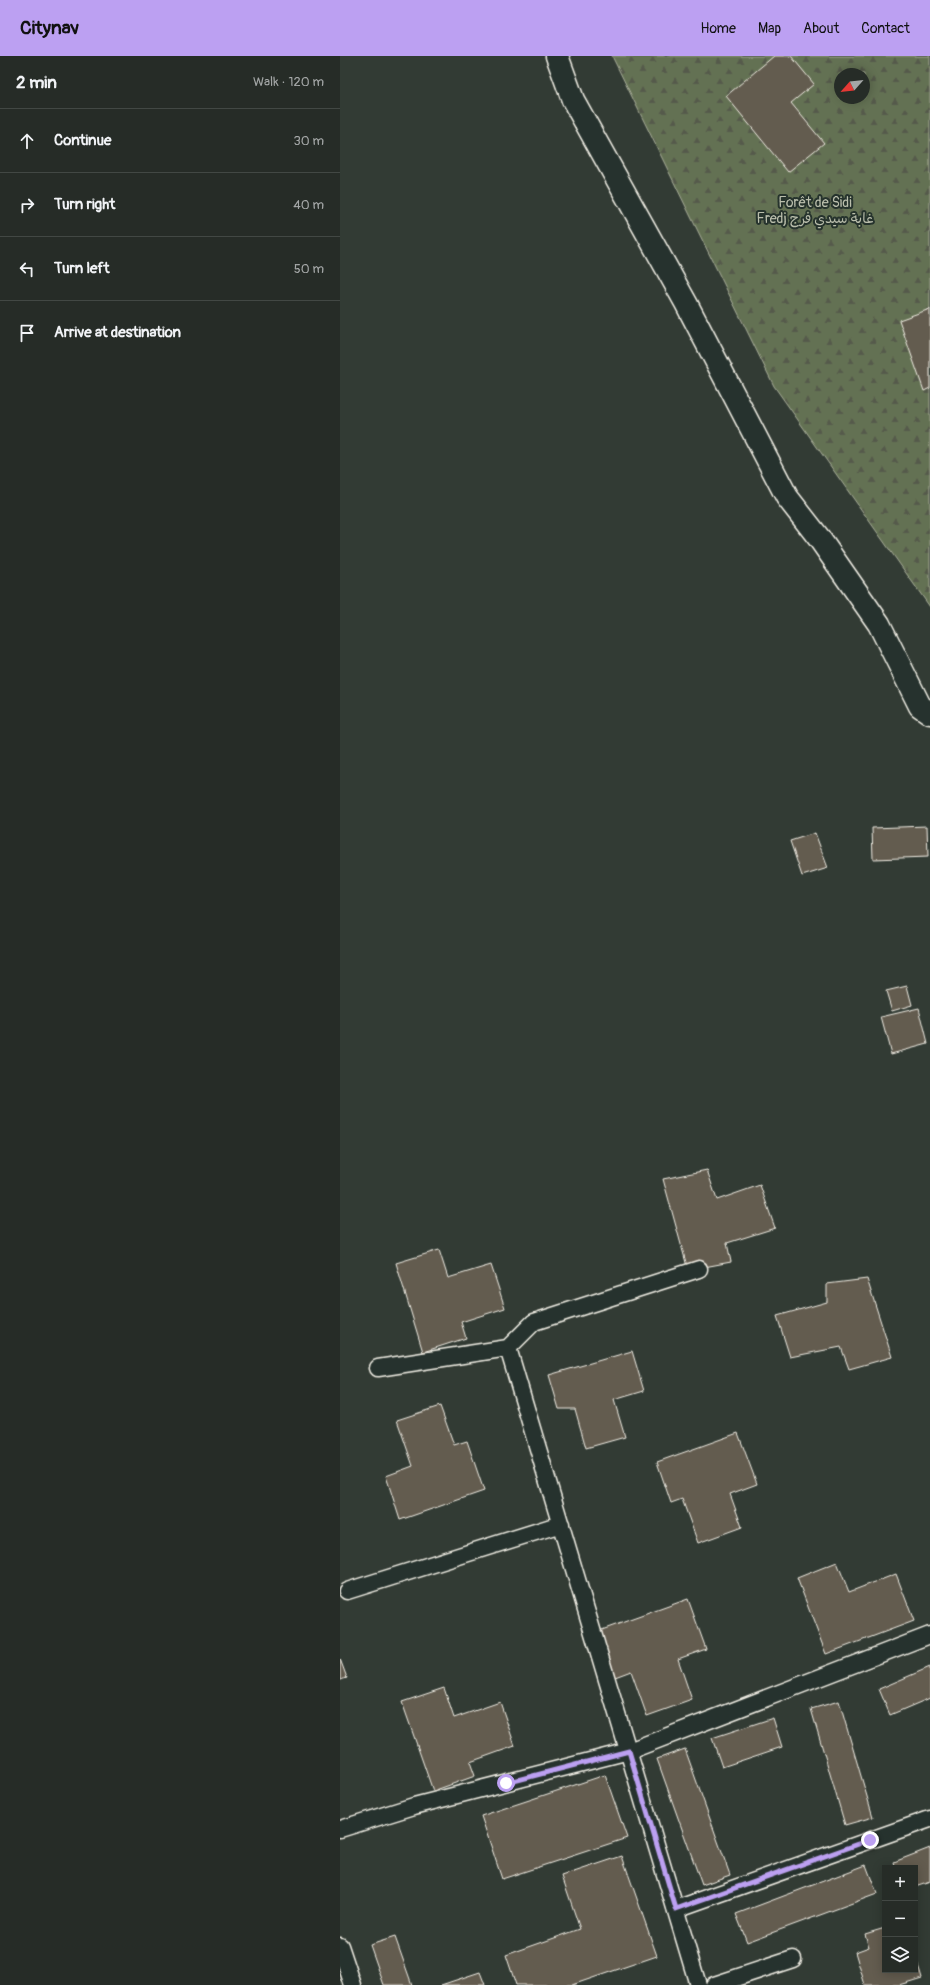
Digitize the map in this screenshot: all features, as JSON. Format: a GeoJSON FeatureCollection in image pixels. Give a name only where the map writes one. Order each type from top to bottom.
{"type":"FeatureCollection","features":[{"type":"Feature","properties":{"kind":"street"},"geometry":{"type":"LineString","coordinates":[[557,56],[573,100],[686,303],[787,497],[819,538],[878,624],[920,706],[930,713]]}},
{"type":"Feature","properties":{"kind":"lane"},"geometry":{"type":"LineString","coordinates":[[378,1368],[508,1348],[534,1322],[699,1269]]}},
{"type":"Feature","properties":{"kind":"lane"},"geometry":{"type":"LineString","coordinates":[[508,1348],[698,1985]]}},
{"type":"Feature","properties":{"kind":"lane"},"geometry":{"type":"LineString","coordinates":[[346,1591],[561,1524]]}},
{"type":"Feature","properties":{"kind":"lane"},"geometry":{"type":"LineString","coordinates":[[340,1829],[414,1806],[629,1751],[930,1635]]}},
{"type":"Feature","properties":{"kind":"lane"},"geometry":{"type":"LineString","coordinates":[[676,1909],[930,1820]]}},
{"type":"Feature","properties":{"kind":"lane"},"geometry":{"type":"LineString","coordinates":[[340,1946],[353,1985]]}},
{"type":"Feature","properties":{"kind":"lane"},"geometry":{"type":"LineString","coordinates":[[714,1985],[793,1959]]}},
{"type":"Feature","properties":{"kind":"green space","name":"Forêt de Sidi Fredj غابة سيدي فرج"},"geometry":{"type":"Polygon","coordinates":[[[612,56],[930,56],[930,607],[774,386],[612,56]]]}},
{"type":"Feature","properties":{"kind":"building"},"geometry":{"type":"Polygon","coordinates":[[[774,56],[791,56],[814,84],[791,103],[824,143],[788,172],[726,96],[774,56]]]}},
{"type":"Feature","properties":{"kind":"building"},"geometry":{"type":"Polygon","coordinates":[[[930,309],[930,388],[924,391],[899,320],[930,309]]]}},
{"type":"Feature","properties":{"kind":"building"},"geometry":{"type":"Polygon","coordinates":[[[927,826],[928,857],[873,859],[872,828],[927,826]]]}},
{"type":"Feature","properties":{"kind":"building"},"geometry":{"type":"Polygon","coordinates":[[[815,833],[828,868],[802,876],[790,841],[815,833]]]}},
{"type":"Feature","properties":{"kind":"building"},"geometry":{"type":"Polygon","coordinates":[[[907,986],[912,1005],[892,1011],[886,991],[907,986]]]}},
{"type":"Feature","properties":{"kind":"building"},"geometry":{"type":"Polygon","coordinates":[[[919,1008],[928,1044],[891,1054],[881,1017],[919,1008]]]}},
{"type":"Feature","properties":{"kind":"building"},"geometry":{"type":"Polygon","coordinates":[[[707,1170],[717,1200],[760,1185],[775,1228],[727,1243],[731,1262],[688,1270],[663,1179],[707,1170]]]}},
{"type":"Feature","properties":{"kind":"building"},"geometry":{"type":"Polygon","coordinates":[[[439,1250],[448,1278],[491,1265],[505,1308],[461,1322],[466,1338],[423,1352],[396,1263],[439,1250]]]}},
{"type":"Feature","properties":{"kind":"building"},"geometry":{"type":"Polygon","coordinates":[[[867,1279],[892,1357],[849,1369],[841,1347],[790,1357],[777,1316],[827,1302],[827,1284],[867,1279]]]}},
{"type":"Feature","properties":{"kind":"building"},"geometry":{"type":"Polygon","coordinates":[[[632,1351],[644,1391],[614,1400],[625,1437],[586,1448],[575,1409],[559,1409],[549,1375],[632,1351]]]}},
{"type":"Feature","properties":{"kind":"building"},"geometry":{"type":"Polygon","coordinates":[[[440,1406],[454,1445],[467,1441],[484,1491],[400,1520],[386,1476],[413,1466],[397,1420],[440,1406]]]}},
{"type":"Feature","properties":{"kind":"building"},"geometry":{"type":"Polygon","coordinates":[[[738,1433],[757,1484],[730,1494],[742,1527],[698,1543],[682,1499],[671,1503],[657,1462],[738,1433]]]}},
{"type":"Feature","properties":{"kind":"building"},"geometry":{"type":"Polygon","coordinates":[[[837,1562],[849,1592],[896,1574],[914,1621],[826,1654],[797,1578],[837,1562]]]}},
{"type":"Feature","properties":{"kind":"building"},"geometry":{"type":"Polygon","coordinates":[[[688,1599],[706,1649],[678,1659],[692,1700],[647,1716],[631,1671],[615,1677],[599,1631],[688,1599]]]}},
{"type":"Feature","properties":{"kind":"building"},"geometry":{"type":"Polygon","coordinates":[[[340,1659],[347,1678],[340,1680],[340,1659]]]}},
{"type":"Feature","properties":{"kind":"building"},"geometry":{"type":"Polygon","coordinates":[[[930,1667],[930,1698],[890,1715],[879,1689],[930,1667]]]}},
{"type":"Feature","properties":{"kind":"building"},"geometry":{"type":"Polygon","coordinates":[[[444,1688],[454,1718],[500,1702],[515,1746],[470,1762],[475,1776],[433,1791],[402,1702],[444,1688]]]}},
{"type":"Feature","properties":{"kind":"building"},"geometry":{"type":"Polygon","coordinates":[[[839,1701],[873,1817],[845,1825],[811,1709],[839,1701]]]}},
{"type":"Feature","properties":{"kind":"building"},"geometry":{"type":"Polygon","coordinates":[[[773,1718],[782,1747],[722,1767],[712,1738],[773,1718]]]}},
{"type":"Feature","properties":{"kind":"building"},"geometry":{"type":"Polygon","coordinates":[[[685,1749],[730,1875],[702,1885],[657,1759],[685,1749]]]}},
{"type":"Feature","properties":{"kind":"building"},"geometry":{"type":"Polygon","coordinates":[[[605,1775],[627,1838],[502,1879],[481,1816],[605,1775]]]}},
{"type":"Feature","properties":{"kind":"building"},"geometry":{"type":"Polygon","coordinates":[[[930,1848],[930,1882],[918,1886],[918,1865],[895,1865],[894,1862],[930,1848]]]}},
{"type":"Feature","properties":{"kind":"building"},"geometry":{"type":"Polygon","coordinates":[[[622,1856],[657,1956],[572,1985],[516,1985],[506,1955],[580,1929],[562,1876],[622,1856]]]}},
{"type":"Feature","properties":{"kind":"building"},"geometry":{"type":"Polygon","coordinates":[[[866,1865],[877,1894],[747,1942],[736,1914],[866,1865]]]}},
{"type":"Feature","properties":{"kind":"building"},"geometry":{"type":"Polygon","coordinates":[[[882,1929],[882,1973],[918,1973],[918,1965],[922,1978],[899,1985],[865,1985],[855,1952],[869,1947],[865,1934],[882,1929]]]}},
{"type":"Feature","properties":{"kind":"building"},"geometry":{"type":"Polygon","coordinates":[[[395,1937],[412,1985],[384,1985],[370,1945],[395,1937]]]}},
{"type":"Feature","properties":{"kind":"building"},"geometry":{"type":"Polygon","coordinates":[[[480,1972],[485,1985],[441,1985],[480,1972]]]}},
{"type":"Feature","properties":{"kind":"route"},"geometry":{"type":"LineString","coordinates":[[506,1783],[629,1751],[676,1909],[870,1840]]}}]}
